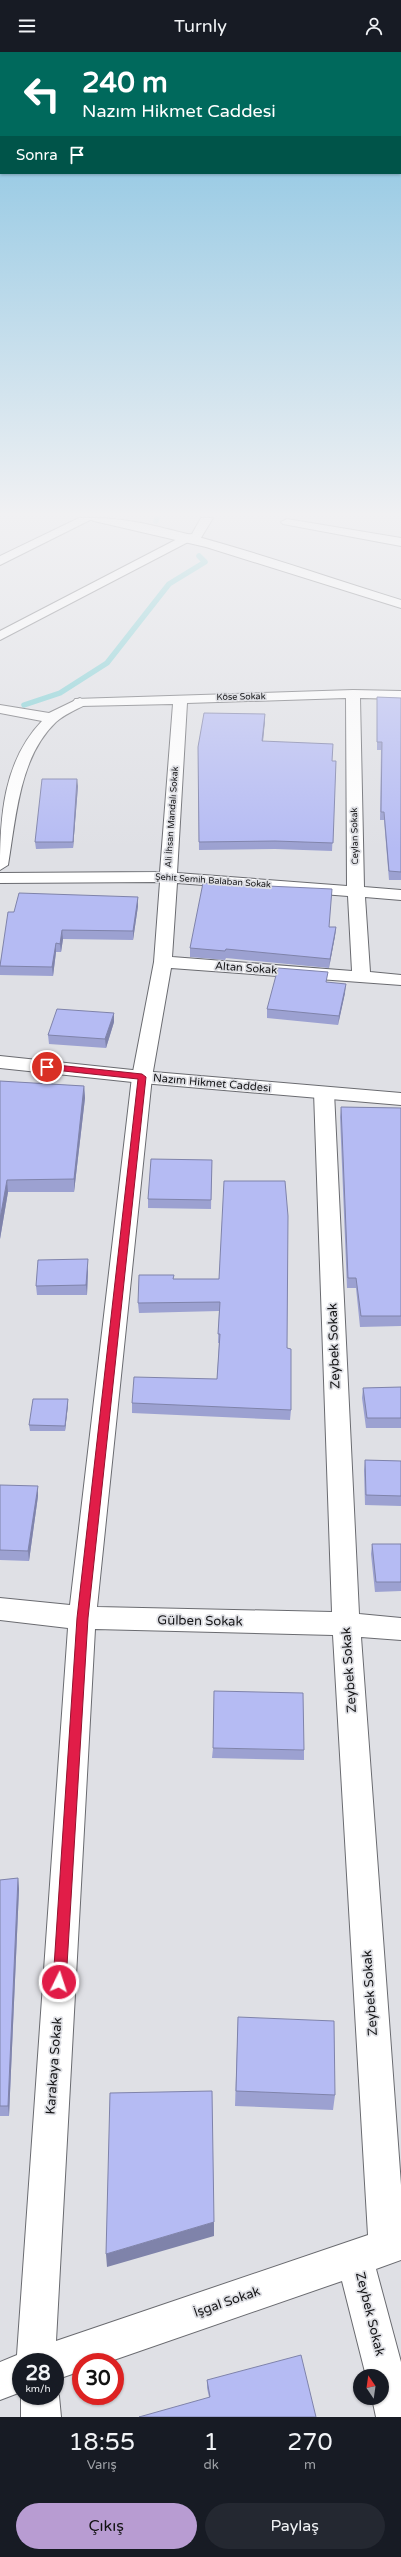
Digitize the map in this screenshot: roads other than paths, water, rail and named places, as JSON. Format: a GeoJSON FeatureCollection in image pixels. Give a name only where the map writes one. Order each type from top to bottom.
{"type":"FeatureCollection","features":[{"type":"Feature","properties":{"kind":"street"},"geometry":{"type":"LineString","coordinates":[[0,636],[15,628]]}},
{"type":"Feature","properties":{"kind":"street","name":"Köse Sokak"},"geometry":{"type":"LineString","coordinates":[[52,718],[80,702],[353,694],[401,695]]}},
{"type":"Feature","properties":{"kind":"street","name":"Ceylan Sokak"},"geometry":{"type":"LineString","coordinates":[[353,694],[356,892],[362,977]]}},
{"type":"Feature","properties":{"kind":"street","name":"Ali İhsan Mandalı Sokak"},"geometry":{"type":"LineString","coordinates":[[142,1077],[163,962],[180,698]]}},
{"type":"Feature","properties":{"kind":"street"},"geometry":{"type":"LineString","coordinates":[[0,709],[52,718]]}},
{"type":"Feature","properties":{"kind":"street"},"geometry":{"type":"LineString","coordinates":[[0,865],[21,764],[39,730],[52,718]]}},
{"type":"Feature","properties":{"kind":"street","name":"Şehit Semih Balaban Sokak"},"geometry":{"type":"LineString","coordinates":[[0,878],[168,877],[401,895]]}},
{"type":"Feature","properties":{"kind":"street","name":"Altan Sokak"},"geometry":{"type":"LineString","coordinates":[[163,962],[401,980]]}},
{"type":"Feature","properties":{"kind":"street","name":"Nazım Hikmet Caddesi"},"geometry":{"type":"LineString","coordinates":[[0,1062],[142,1077],[401,1098]]}},
{"type":"Feature","properties":{"kind":"street","name":"Karakaya Sokak"},"geometry":{"type":"LineString","coordinates":[[37,2353],[82,1618],[142,1077]]}},
{"type":"Feature","properties":{"kind":"street","name":"Zeybek Sokak"},"geometry":{"type":"LineString","coordinates":[[324,1092],[346,1624],[381,2248],[396,2417]]}},
{"type":"Feature","properties":{"kind":"street","name":"Gülben Sokak"},"geometry":{"type":"LineString","coordinates":[[0,1609],[82,1618],[346,1624],[401,1629]]}},
{"type":"Feature","properties":{"kind":"street","name":"İşgal Sokak"},"geometry":{"type":"LineString","coordinates":[[64,2358],[381,2248]]}},
{"type":"Feature","properties":{"kind":"street"},"geometry":{"type":"LineString","coordinates":[[0,2381],[12,2376]]}},
{"type":"Feature","properties":{"kind":"street"},"geometry":{"type":"LineString","coordinates":[[40,2405],[41,2417]]}},
{"type":"Feature","properties":{"kind":"waterway"},"geometry":{"type":"LineString","coordinates":[[24,705],[60,693],[107,663],[134,628]]}}]}
